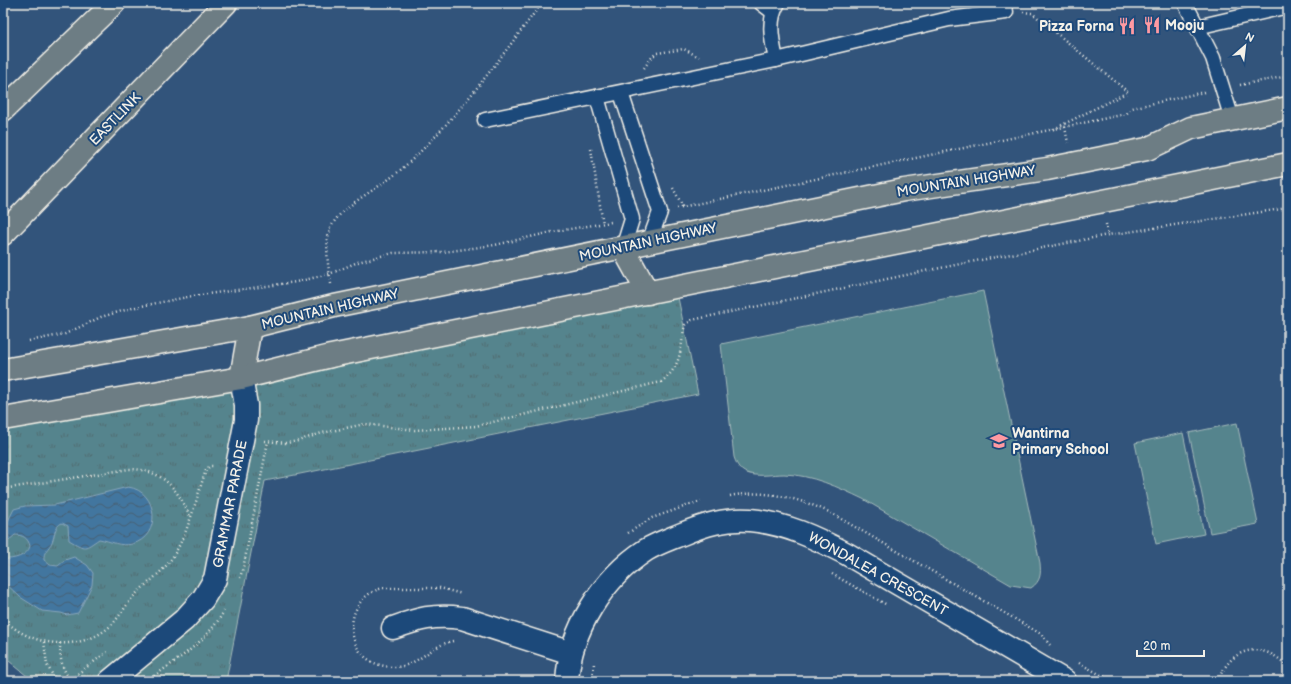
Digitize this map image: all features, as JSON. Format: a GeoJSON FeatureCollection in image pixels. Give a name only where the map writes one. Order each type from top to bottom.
{"type":"FeatureCollection","features":[{"type":"Feature","properties":{"kind":"main road"},"geometry":{"type":"LineString","coordinates":[[3,110],[114,3]]}},
{"type":"Feature","properties":{"kind":"main road","name":"EASTLINK"},"geometry":{"type":"LineString","coordinates":[[6,234],[226,3]]}},
{"type":"Feature","properties":{"kind":"main road","name":"MOUNTAIN HIGHWAY"},"geometry":{"type":"LineString","coordinates":[[3,370],[250,327],[334,306],[904,190],[1047,169],[1147,149],[1191,128],[1288,108]]}},
{"type":"Feature","properties":{"kind":"main road"},"geometry":{"type":"LineString","coordinates":[[3,419],[241,378],[331,356],[1288,164]]}},
{"type":"Feature","properties":{"kind":"main road"},"geometry":{"type":"LineString","coordinates":[[648,293],[649,242]]}},
{"type":"Feature","properties":{"kind":"main road"},"geometry":{"type":"LineString","coordinates":[[623,248],[648,293]]}},
{"type":"Feature","properties":{"kind":"main road"},"geometry":{"type":"LineString","coordinates":[[241,378],[250,327]]}},
{"type":"Feature","properties":{"kind":"street","name":"GRAMMAR PARADE"},"geometry":{"type":"LineString","coordinates":[[110,681],[184,620],[203,599],[215,579],[246,420],[246,405],[241,378]]}},
{"type":"Feature","properties":{"kind":"street","name":"WONDALEA CRESCENT"},"geometry":{"type":"LineString","coordinates":[[567,681],[571,653],[578,633],[597,599],[629,563],[647,550],[692,530],[717,521],[750,520],[801,532],[847,554],[1065,681]]}},
{"type":"Feature","properties":{"kind":"street"},"geometry":{"type":"LineString","coordinates":[[392,628],[421,618],[448,616],[462,618],[571,653]]}},
{"type":"Feature","properties":{"kind":"lane"},"geometry":{"type":"LineString","coordinates":[[761,3],[775,7],[772,36],[776,60]]}},
{"type":"Feature","properties":{"kind":"lane"},"geometry":{"type":"LineString","coordinates":[[1185,3],[1213,58],[1232,119]]}},
{"type":"Feature","properties":{"kind":"lane"},"geometry":{"type":"LineString","coordinates":[[1197,27],[1288,6]]}},
{"type":"Feature","properties":{"kind":"lane"},"geometry":{"type":"LineString","coordinates":[[485,120],[776,60],[949,19],[1006,12]]}},
{"type":"Feature","properties":{"kind":"lane"},"geometry":{"type":"LineString","coordinates":[[621,93],[660,212],[649,242]]}},
{"type":"Feature","properties":{"kind":"lane"},"geometry":{"type":"LineString","coordinates":[[597,97],[632,219],[623,248]]}},
{"type":"Feature","properties":{"kind":"path"},"geometry":{"type":"LineString","coordinates":[[334,306],[329,274],[328,255],[329,235],[333,222],[342,212],[391,178],[420,151],[487,76],[542,3]]}},
{"type":"Feature","properties":{"kind":"path"},"geometry":{"type":"LineString","coordinates":[[1006,12],[1032,13],[1128,92],[1122,93],[1050,131]]}},
{"type":"Feature","properties":{"kind":"path"},"geometry":{"type":"LineString","coordinates":[[660,212],[1126,114]]}},
{"type":"Feature","properties":{"kind":"path"},"geometry":{"type":"LineString","coordinates":[[1065,127],[1069,148]]}},
{"type":"Feature","properties":{"kind":"path"},"geometry":{"type":"LineString","coordinates":[[261,440],[286,443],[298,441],[322,433],[365,424],[414,430],[476,426],[661,382],[677,364],[685,325],[692,320],[930,270],[1108,235],[1288,208]]}},
{"type":"Feature","properties":{"kind":"path"},"geometry":{"type":"LineString","coordinates":[[22,342],[65,334],[101,317],[136,307],[193,296],[296,282],[329,274],[358,262],[393,253],[443,252],[495,245],[552,232],[632,219]]}},
{"type":"Feature","properties":{"kind":"path"},"geometry":{"type":"LineString","coordinates":[[1106,224],[1108,235]]}},
{"type":"Feature","properties":{"kind":"path"},"geometry":{"type":"LineString","coordinates":[[214,474],[216,460]]}},
{"type":"Feature","properties":{"kind":"path"},"geometry":{"type":"LineString","coordinates":[[3,618],[17,630],[44,642],[79,642],[104,632],[113,624],[133,597],[158,575],[172,558],[182,538],[206,470],[210,466],[215,466]]}},
{"type":"Feature","properties":{"kind":"path"},"geometry":{"type":"LineString","coordinates":[[3,489],[121,470],[139,469],[158,475],[173,486],[182,499],[190,516]]}},
{"type":"Feature","properties":{"kind":"path"},"geometry":{"type":"LineString","coordinates":[[830,572],[892,609]]}},
{"type":"Feature","properties":{"kind":"path"},"geometry":{"type":"LineString","coordinates":[[44,642],[48,665],[56,681]]}},
{"type":"Feature","properties":{"kind":"path"},"geometry":{"type":"LineString","coordinates":[[60,643],[60,654],[63,669],[69,680],[110,650]]}},
{"type":"Feature","properties":{"kind":"path"},"geometry":{"type":"LineString","coordinates":[[1218,681],[1222,672],[1231,660],[1240,653],[1251,650],[1273,654],[1288,667]]}},
{"type":"Feature","properties":{"kind":"path"},"geometry":{"type":"LineString","coordinates":[[592,681],[596,656]]}},
{"type":"Feature","properties":{"kind":"green space"},"geometry":{"type":"Polygon","coordinates":[[[676,288],[698,394],[265,481],[226,681],[33,681],[3,656],[3,419],[676,288]]]}},
{"type":"Feature","properties":{"kind":"green space"},"geometry":{"type":"Polygon","coordinates":[[[983,291],[1040,563],[1039,580],[1031,588],[1011,585],[863,499],[834,486],[815,479],[794,475],[750,474],[744,472],[738,466],[734,457],[721,344],[983,291]]]}},
{"type":"Feature","properties":{"kind":"green space"},"geometry":{"type":"Polygon","coordinates":[[[1237,423],[1258,524],[1210,533],[1189,433],[1237,423]]]}},
{"type":"Feature","properties":{"kind":"green space"},"geometry":{"type":"Polygon","coordinates":[[[1183,433],[1204,534],[1156,544],[1135,443],[1183,433]]]}},
{"type":"Feature","properties":{"kind":"water"},"geometry":{"type":"Polygon","coordinates":[[[128,487],[138,490],[146,497],[151,505],[153,514],[152,524],[148,533],[142,540],[132,544],[123,545],[99,539],[85,547],[82,547],[69,540],[68,526],[62,523],[57,526],[52,542],[44,554],[44,560],[50,565],[58,566],[65,560],[74,557],[87,565],[93,573],[92,585],[78,613],[67,615],[42,611],[20,597],[3,581],[3,559],[20,557],[29,549],[30,546],[25,538],[20,536],[15,535],[8,541],[3,538],[3,531],[14,509],[25,506],[55,505],[128,487]]]}},
{"type":"Feature","properties":{"kind":"place","name":"Mooju"},"geometry":{"type":"Point","coordinates":[1152,25]}},
{"type":"Feature","properties":{"kind":"place","name":"Pizza Forna"},"geometry":{"type":"Point","coordinates":[1127,26]}},
{"type":"Feature","properties":{"kind":"place","name":"Wantirna Primary School"},"geometry":{"type":"Point","coordinates":[999,441]}}]}
